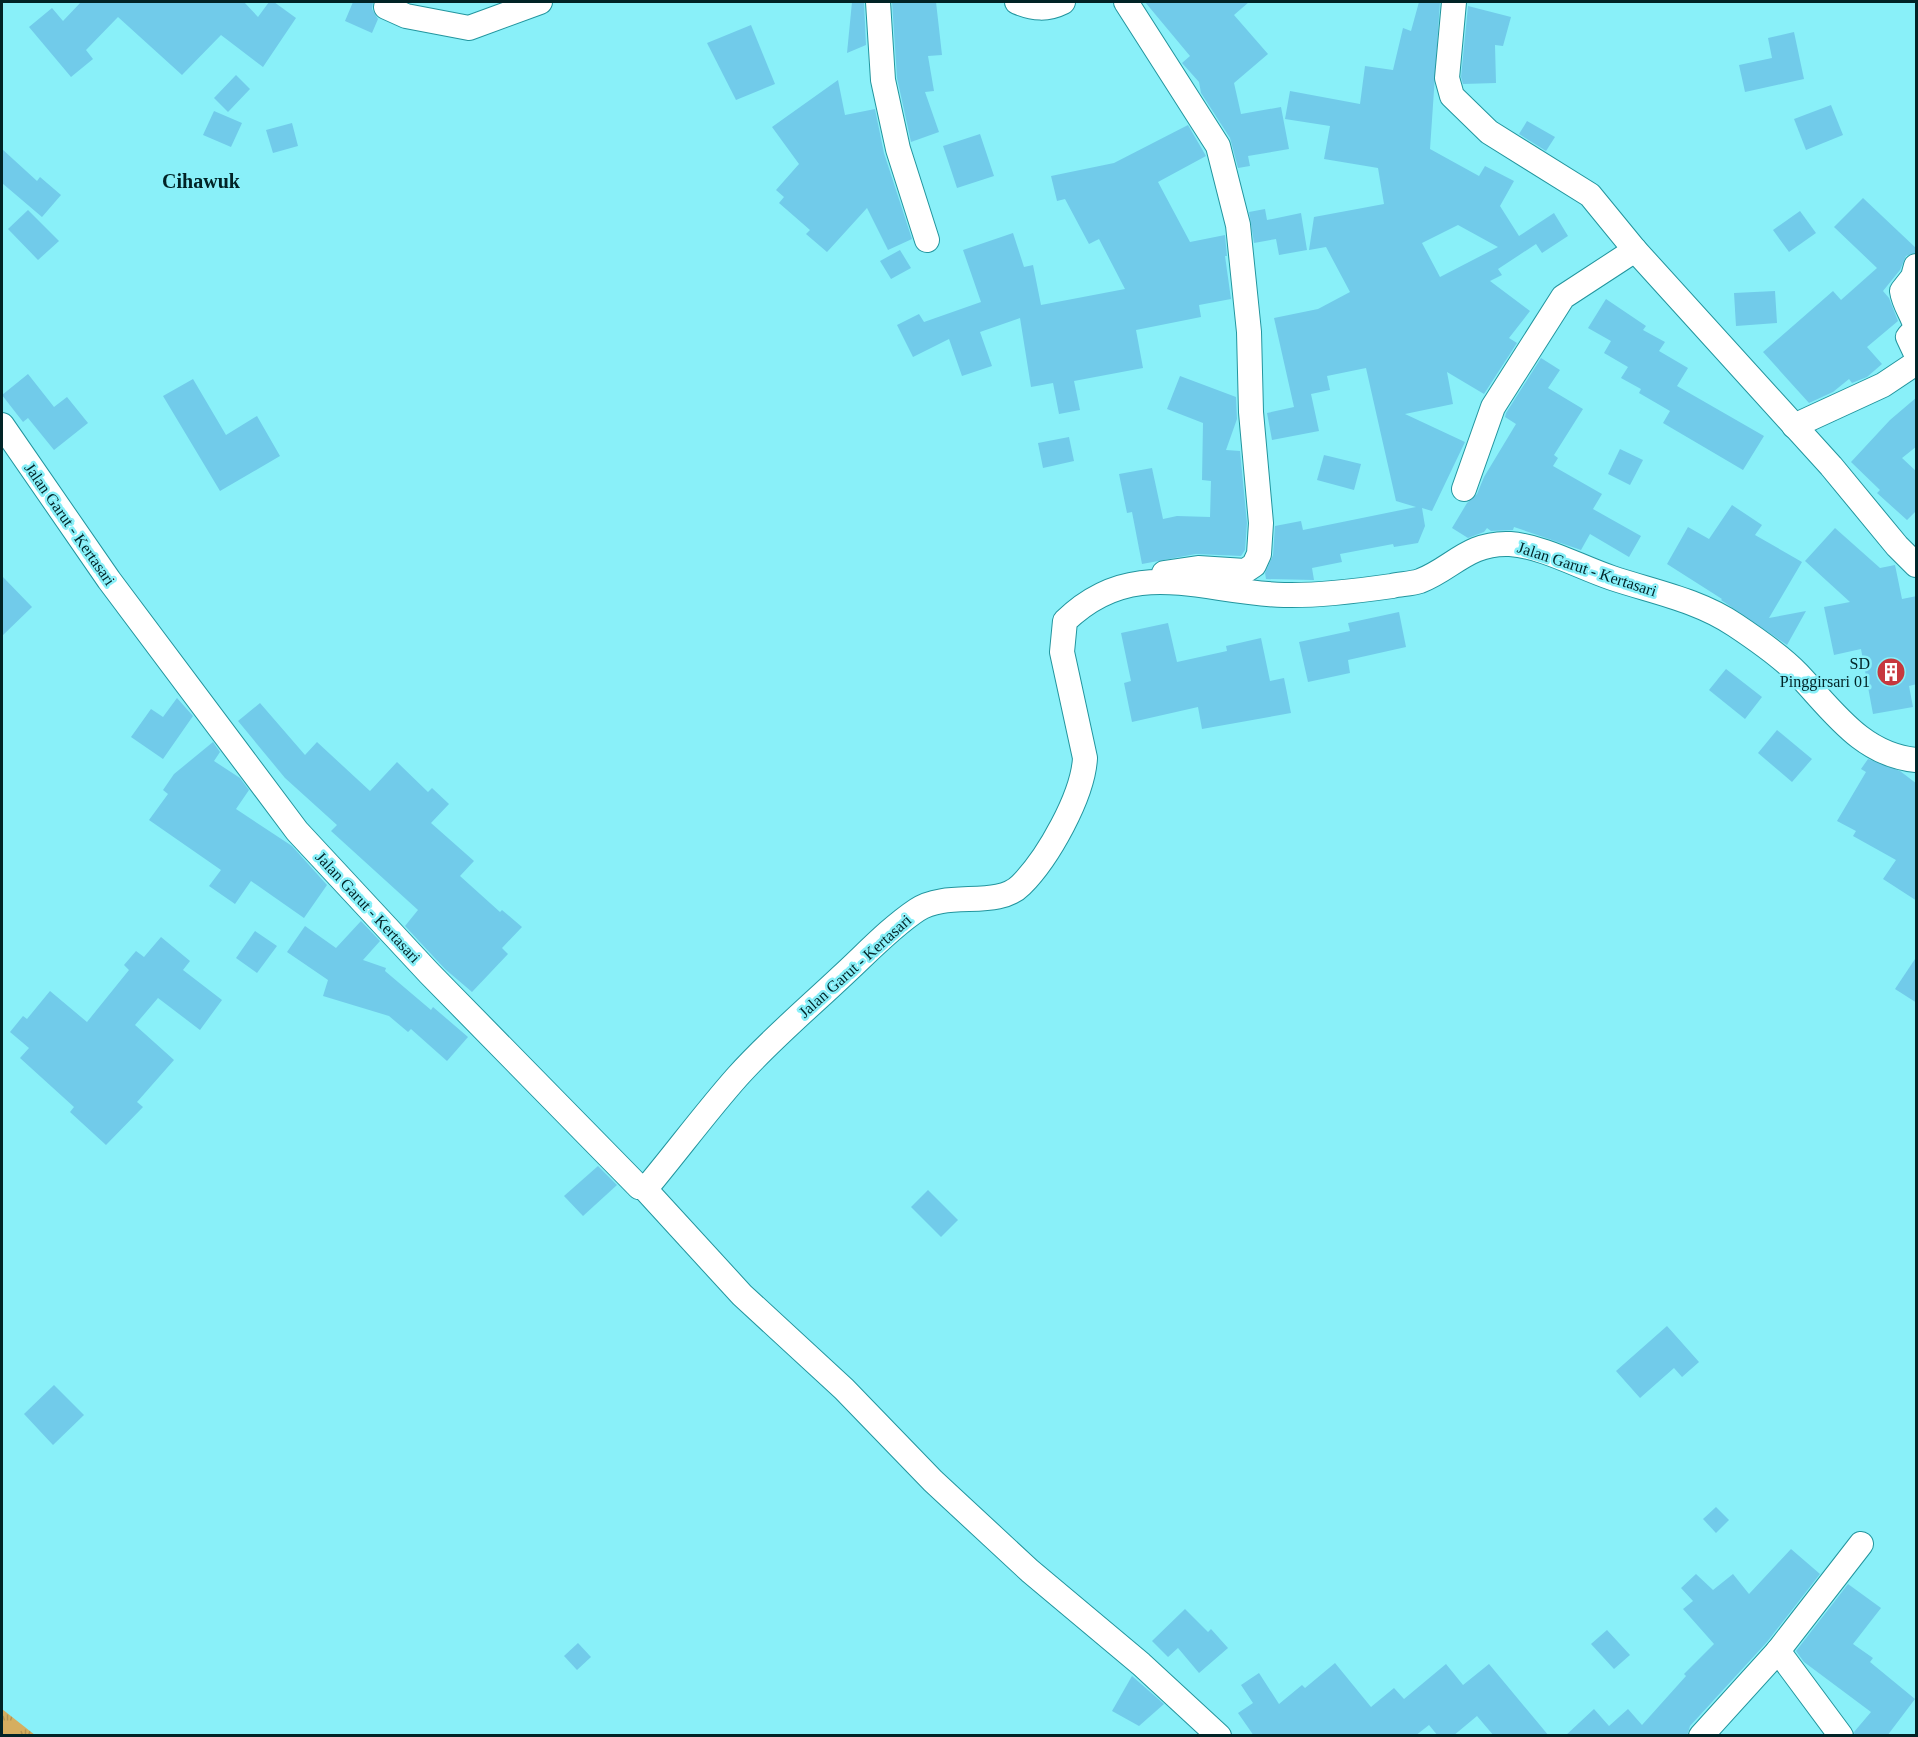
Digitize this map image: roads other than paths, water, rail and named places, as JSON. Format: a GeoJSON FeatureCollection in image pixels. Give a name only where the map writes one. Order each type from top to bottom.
{"type":"FeatureCollection","features":[{"type":"Feature","properties":{"kind":"street"},"geometry":{"type":"LineString","coordinates":[[386,7],[406,16],[469,28],[540,2]]}},
{"type":"Feature","properties":{"kind":"street"},"geometry":{"type":"LineString","coordinates":[[878,2],[883,80],[898,149],[927,240]]}},
{"type":"Feature","properties":{"kind":"street"},"geometry":{"type":"LineString","coordinates":[[1017,2],[1031,8],[1051,8],[1063,2]]}},
{"type":"Feature","properties":{"kind":"street"},"geometry":{"type":"LineString","coordinates":[[1118,586],[1155,574],[1198,568],[1245,571],[1254,565],[1259,554],[1261,523],[1251,412],[1249,332],[1243,265],[1238,225],[1218,146],[1126,2]]}},
{"type":"Feature","properties":{"kind":"street"},"geometry":{"type":"LineString","coordinates":[[1454,2],[1447,78],[1452,96],[1489,132],[1590,195],[1635,250],[1794,426],[1897,546],[1917,565]]}},
{"type":"Feature","properties":{"kind":"street"},"geometry":{"type":"LineString","coordinates":[[1464,489],[1493,407],[1563,297],[1635,250]]}},
{"type":"Feature","properties":{"kind":"street"},"geometry":{"type":"LineString","coordinates":[[1917,266],[1913,277],[1902,291],[1903,301],[1915,323],[1916,328],[1908,337],[1917,354]]}},
{"type":"Feature","properties":{"kind":"street"},"geometry":{"type":"LineString","coordinates":[[1794,426],[1883,385],[1917,363]]}},
{"type":"Feature","properties":{"kind":"street","name":"Jalan Garut - Kertasari"},"geometry":{"type":"LineString","coordinates":[[2,425],[109,580],[297,831],[429,973],[547,1091],[619,1169],[639,1187],[644,1188],[738,1076],[872,949],[917,910],[949,899],[1008,893],[1018,888],[1030,876],[1067,816],[1079,792],[1084,772],[1085,758],[1062,652],[1065,621],[1090,599],[1118,586],[1167,581],[1284,595],[1342,592],[1420,581],[1458,557],[1481,548],[1509,544],[1541,551],[1612,578],[1685,599],[1734,624],[1797,672],[1831,711],[1863,742],[1898,759],[1917,760]]}},
{"type":"Feature","properties":{"kind":"street"},"geometry":{"type":"LineString","coordinates":[[644,1188],[742,1295],[844,1389],[933,1481],[1030,1571],[1141,1664],[1219,1736]]}},
{"type":"Feature","properties":{"kind":"street"},"geometry":{"type":"LineString","coordinates":[[1701,1736],[1778,1651],[1862,1544]]}},
{"type":"Feature","properties":{"kind":"street"},"geometry":{"type":"LineString","coordinates":[[1778,1651],[1841,1736]]}},
{"type":"Feature","properties":{"kind":"place","name":"SD Pinggirsari 01"},"geometry":{"type":"Point","coordinates":[1891,672]}},
{"type":"Feature","properties":{"kind":"district","name":"Cihawuk"},"geometry":{"type":"Point","coordinates":[201,181]}}]}
